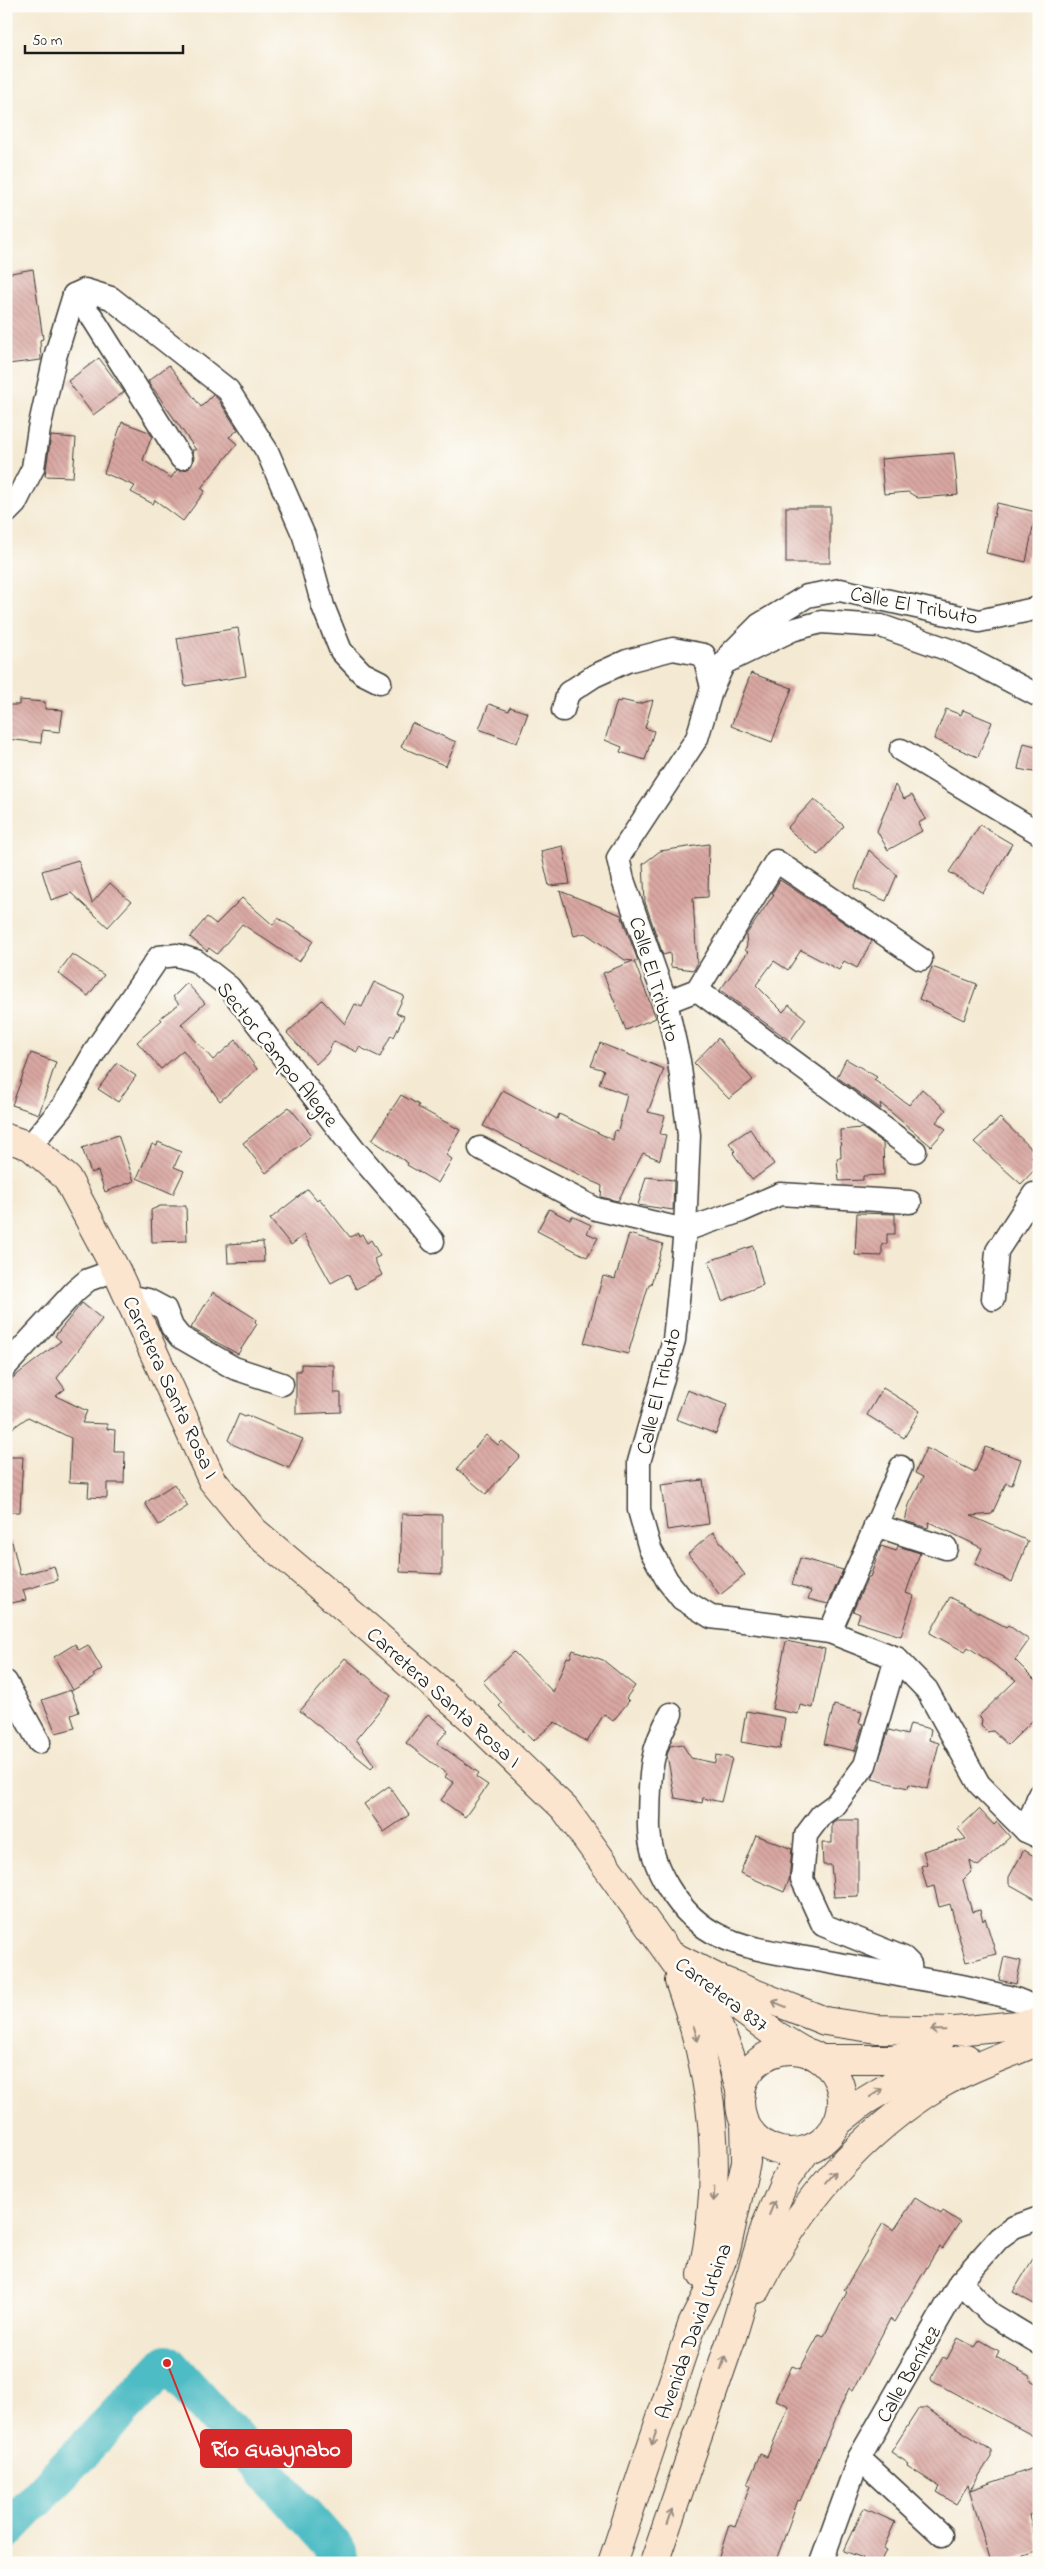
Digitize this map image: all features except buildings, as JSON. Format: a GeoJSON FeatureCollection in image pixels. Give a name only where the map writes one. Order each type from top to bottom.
{"type":"FeatureCollection","features":[{"type":"Feature","properties":{"kind":"street"},"geometry":{"type":"LineString","coordinates":[[6,513],[15,504],[33,468],[39,429],[55,357],[74,295],[85,290],[111,298],[228,390],[267,451],[304,536],[323,606],[341,651],[362,673],[380,682]]}},
{"type":"Feature","properties":{"kind":"street"},"geometry":{"type":"LineString","coordinates":[[74,295],[92,318],[181,458]]}},
{"type":"Feature","properties":{"kind":"street","name":"Calle El Tributo"},"geometry":{"type":"LineString","coordinates":[[1032,1834],[979,1784],[927,1690],[896,1658],[830,1632],[711,1617],[682,1599],[667,1580],[650,1549],[639,1510],[639,1462],[674,1340],[685,1230],[689,1135],[680,1061],[666,1002],[618,858],[697,738],[712,688],[724,663],[734,648],[759,625],[807,596],[840,590],[979,621],[1039,608]]}},
{"type":"Feature","properties":{"kind":"street","name":"Calle El Tributo"},"geometry":{"type":"LineString","coordinates":[[724,663],[792,630],[821,622],[881,626],[956,652],[1039,696]]}},
{"type":"Feature","properties":{"kind":"street"},"geometry":{"type":"LineString","coordinates":[[563,710],[568,693],[594,676],[627,661],[673,648],[704,655],[712,688]]}},
{"type":"Feature","properties":{"kind":"street"},"geometry":{"type":"LineString","coordinates":[[901,750],[1039,833]]}},
{"type":"Feature","properties":{"kind":"street"},"geometry":{"type":"LineString","coordinates":[[666,1002],[697,990],[776,861],[921,959]]}},
{"type":"Feature","properties":{"kind":"street","name":"Sector Campo Alegre"},"geometry":{"type":"LineString","coordinates":[[18,1142],[63,1106],[98,1046],[159,957],[176,955],[196,961],[229,987],[354,1148],[433,1240]]}},
{"type":"Feature","properties":{"kind":"street"},"geometry":{"type":"LineString","coordinates":[[697,990],[915,1151]]}},
{"type":"Feature","properties":{"kind":"street","name":"Carretera Santa Rosa I"},"geometry":{"type":"LineString","coordinates":[[18,1142],[67,1178],[116,1270],[212,1480],[254,1531],[472,1719],[565,1809],[670,1954],[721,1980],[825,2022],[877,2029],[955,2031],[1039,2023]]}},
{"type":"Feature","properties":{"kind":"street"},"geometry":{"type":"LineString","coordinates":[[480,1148],[596,1209],[685,1230],[741,1211],[780,1194],[910,1202]]}},
{"type":"Feature","properties":{"kind":"street"},"geometry":{"type":"LineString","coordinates":[[993,1299],[997,1251],[1034,1194],[1039,1194]]}},
{"type":"Feature","properties":{"kind":"street"},"geometry":{"type":"LineString","coordinates":[[6,1366],[75,1291],[88,1280],[116,1270]]}},
{"type":"Feature","properties":{"kind":"street"},"geometry":{"type":"LineString","coordinates":[[128,1296],[148,1300],[165,1309],[172,1327],[180,1336],[234,1368],[282,1384]]}},
{"type":"Feature","properties":{"kind":"street"},"geometry":{"type":"LineString","coordinates":[[830,1632],[901,1467]]}},
{"type":"Feature","properties":{"kind":"street"},"geometry":{"type":"LineString","coordinates":[[875,1525],[946,1548]]}},
{"type":"Feature","properties":{"kind":"street"},"geometry":{"type":"LineString","coordinates":[[896,1658],[865,1765],[836,1804],[821,1815],[806,1835],[802,1879],[823,1925],[904,1958],[910,1964],[911,1977]]}},
{"type":"Feature","properties":{"kind":"street"},"geometry":{"type":"LineString","coordinates":[[6,1682],[39,1742]]}},
{"type":"Feature","properties":{"kind":"street"},"geometry":{"type":"LineString","coordinates":[[671,1714],[658,1736],[653,1754],[648,1837],[656,1865],[685,1910],[704,1928],[721,1937],[742,1944],[959,1985],[1017,2000],[1039,2012]]}},
{"type":"Feature","properties":{"kind":"street"},"geometry":{"type":"LineString","coordinates":[[1032,1834],[1039,1795]]}},
{"type":"Feature","properties":{"kind":"street"},"geometry":{"type":"LineString","coordinates":[[670,1954],[685,1996],[703,2062],[711,2103],[715,2158],[714,2199],[708,2247],[692,2325]]}},
{"type":"Feature","properties":{"kind":"street","name":"Carretera 837"},"geometry":{"type":"LineString","coordinates":[[670,1954],[752,2018],[811,2054]]}},
{"type":"Feature","properties":{"kind":"street","name":"Carretera 837"},"geometry":{"type":"LineString","coordinates":[[670,1954],[715,2018],[730,2055],[741,2093]]}},
{"type":"Feature","properties":{"kind":"street"},"geometry":{"type":"LineString","coordinates":[[1039,2032],[891,2059],[811,2054],[781,2050],[762,2059],[748,2074],[741,2093],[740,2104],[745,2124],[758,2140],[766,2146],[786,2152],[807,2150],[824,2140],[837,2123],[863,2102],[908,2075],[1039,2036]]}},
{"type":"Feature","properties":{"kind":"street"},"geometry":{"type":"LineString","coordinates":[[732,2337],[778,2251],[815,2196],[840,2167],[906,2108],[942,2084],[1039,2041]]}},
{"type":"Feature","properties":{"kind":"street"},"geometry":{"type":"LineString","coordinates":[[811,2054],[834,2073],[842,2093],[842,2103],[837,2123]]}},
{"type":"Feature","properties":{"kind":"street","name":"Avenida David Urbina"},"geometry":{"type":"LineString","coordinates":[[612,2563],[692,2325],[712,2285],[726,2250],[746,2162],[745,2124]]}},
{"type":"Feature","properties":{"kind":"street","name":"Avenida David Urbina"},"geometry":{"type":"LineString","coordinates":[[654,2563],[732,2337],[752,2262],[785,2180],[807,2150]]}},
{"type":"Feature","properties":{"kind":"street","name":"Calle Benítez"},"geometry":{"type":"LineString","coordinates":[[821,2563],[859,2458],[960,2282],[999,2238],[1014,2227],[1039,2218]]}},
{"type":"Feature","properties":{"kind":"street"},"geometry":{"type":"LineString","coordinates":[[960,2282],[991,2314],[1039,2343]]}},
{"type":"Feature","properties":{"kind":"street"},"geometry":{"type":"LineString","coordinates":[[859,2458],[942,2535]]}},
{"type":"Feature","properties":{"kind":"waterway"},"geometry":{"type":"LineString","coordinates":[[6,2531],[167,2363],[338,2552],[334,2563]]}},
{"type":"Feature","properties":{"kind":"place","name":"Río Guaynabo"},"geometry":{"type":"Point","coordinates":[167,2363]}}]}
